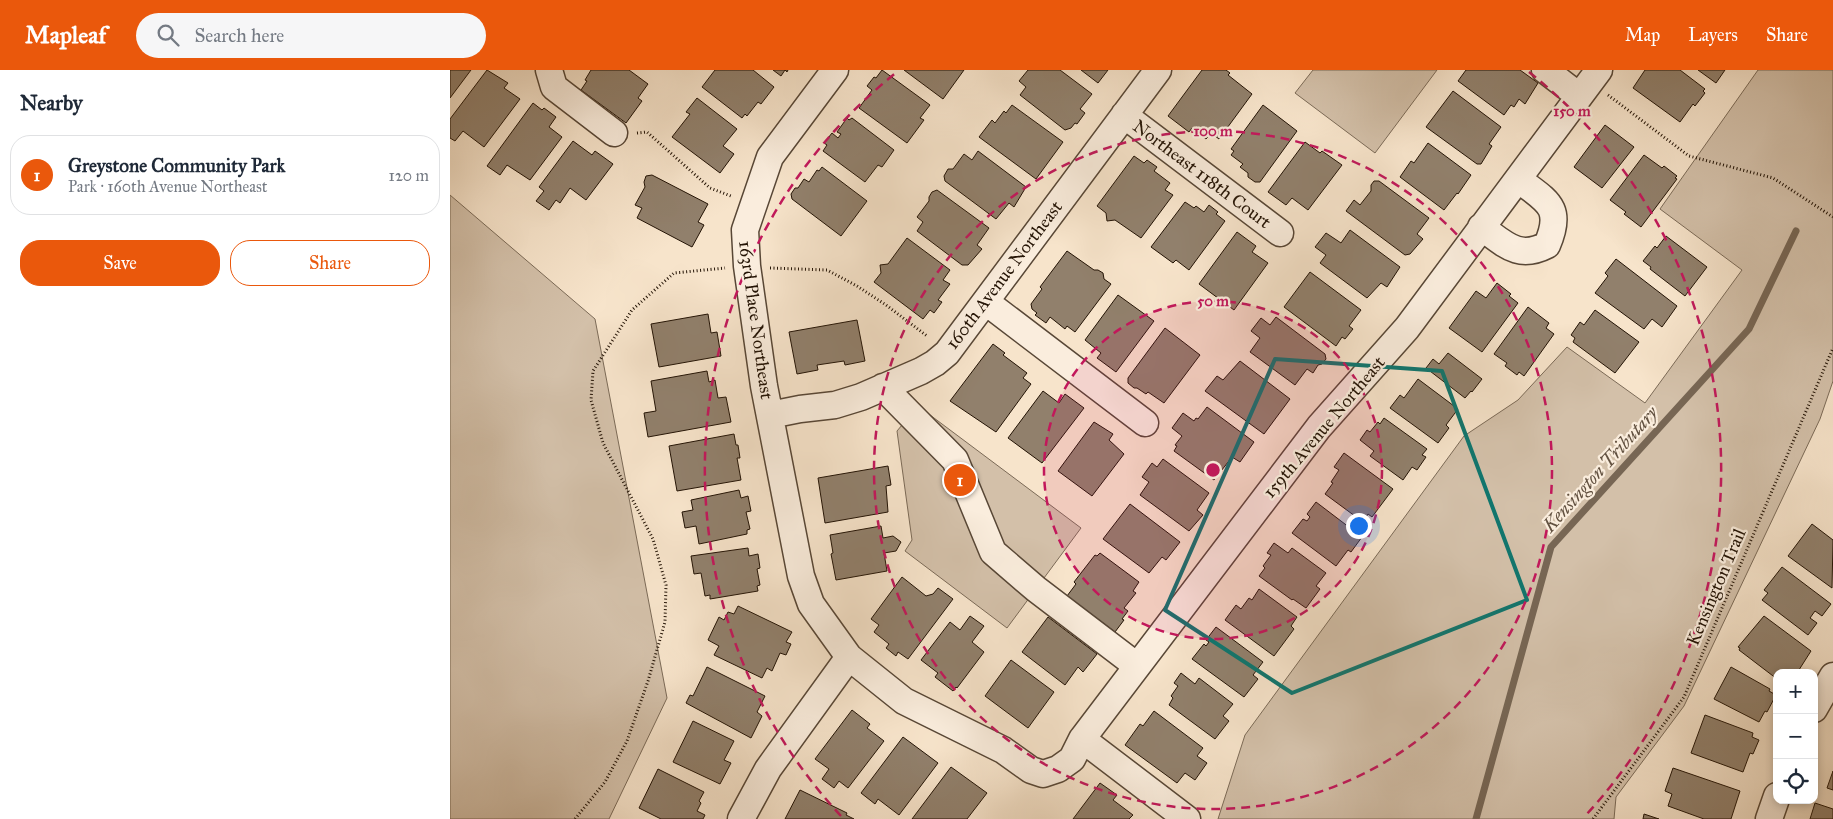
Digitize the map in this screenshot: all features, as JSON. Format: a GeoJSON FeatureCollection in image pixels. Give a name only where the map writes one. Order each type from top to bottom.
{"type":"FeatureCollection","features":[{"type":"Feature","properties":{"kind":"street"},"geometry":{"type":"LineString","coordinates":[[549,70],[554,87],[623,133]]}},
{"type":"Feature","properties":{"kind":"street","name":"163rd Place Northeast"},"geometry":{"type":"LineString","coordinates":[[835,70],[770,157],[745,230],[747,266],[770,415],[801,576],[811,604],[849,657],[904,701],[1003,750],[1031,770],[1043,774]]}},
{"type":"Feature","properties":{"kind":"street","name":"160th Avenue Northeast"},"geometry":{"type":"LineString","coordinates":[[770,415],[835,405],[861,397],[921,371],[947,353],[1158,70]]}},
{"type":"Feature","properties":{"kind":"street"},"geometry":{"type":"LineString","coordinates":[[1545,70],[1579,96]]}},
{"type":"Feature","properties":{"kind":"street","name":"159th Avenue Northeast"},"geometry":{"type":"LineString","coordinates":[[1043,774],[1058,770],[1072,759],[1082,739],[1319,427],[1407,328],[1579,96],[1602,81]]}},
{"type":"Feature","properties":{"kind":"street","name":"Northeast 118th Court"},"geometry":{"type":"LineString","coordinates":[[1124,115],[1280,233]]}},
{"type":"Feature","properties":{"kind":"street"},"geometry":{"type":"LineString","coordinates":[[1481,227],[1514,250],[1535,252],[1548,245],[1554,230],[1554,215],[1546,201],[1518,179]]}},
{"type":"Feature","properties":{"kind":"street"},"geometry":{"type":"LineString","coordinates":[[986,302],[1146,423]]}},
{"type":"Feature","properties":{"kind":"street"},"geometry":{"type":"LineString","coordinates":[[884,387],[955,460],[993,552],[1036,589],[1137,666]]}},
{"type":"Feature","properties":{"kind":"street"},"geometry":{"type":"LineString","coordinates":[[741,819],[768,768],[849,657]]}},
{"type":"Feature","properties":{"kind":"street"},"geometry":{"type":"LineString","coordinates":[[1818,702],[1833,676]]}},
{"type":"Feature","properties":{"kind":"street"},"geometry":{"type":"LineString","coordinates":[[1082,739],[1188,819]]}},
{"type":"Feature","properties":{"kind":"street"},"geometry":{"type":"LineString","coordinates":[[1769,819],[1774,804]]}},
{"type":"Feature","properties":{"kind":"path"},"geometry":{"type":"LineString","coordinates":[[1602,81],[1689,156],[1773,178],[1833,217]]}},
{"type":"Feature","properties":{"kind":"path"},"geometry":{"type":"LineString","coordinates":[[623,133],[647,132],[710,188],[731,196]]}},
{"type":"Feature","properties":{"kind":"path"},"geometry":{"type":"LineString","coordinates":[[768,268],[827,270],[879,300],[926,336]]}},
{"type":"Feature","properties":{"kind":"path"},"geometry":{"type":"LineString","coordinates":[[575,819],[605,782],[627,741],[648,681],[665,622],[666,585],[653,539],[604,443],[591,400],[593,372],[632,310],[674,274],[717,269]]}},
{"type":"Feature","properties":{"kind":"path","name":"Kensington Trail"},"geometry":{"type":"LineString","coordinates":[[1592,819],[1684,697],[1833,348]]}},
{"type":"Feature","properties":{"kind":"highlighted area"},"geometry":{"type":"Polygon","coordinates":[[[1275,359],[1442,371],[1527,600],[1292,693],[1165,610],[1275,359]]]}},
{"type":"Feature","properties":{"kind":"shaded area"},"geometry":{"type":"Polygon","coordinates":[[[1313,70],[1437,70],[1375,153],[1295,93],[1313,70]]]}},
{"type":"Feature","properties":{"kind":"shaded area"},"geometry":{"type":"Polygon","coordinates":[[[1758,70],[1833,70],[1833,381],[1820,419],[1684,706],[1616,797],[1614,819],[1218,819],[1245,735],[1464,436],[1518,400],[1567,347],[1645,403],[1742,270],[1660,209],[1758,70]]]}},
{"type":"Feature","properties":{"kind":"shaded area"},"geometry":{"type":"Polygon","coordinates":[[[450,195],[595,319],[667,698],[609,819],[450,819],[450,195]]]}},
{"type":"Feature","properties":{"kind":"shaded area"},"geometry":{"type":"Polygon","coordinates":[[[918,406],[1081,528],[1007,628],[905,551],[912,540],[897,431],[918,406]]]}},
{"type":"Feature","properties":{"kind":"building"},"geometry":{"type":"Polygon","coordinates":[[[450,70],[471,70],[450,98],[450,70]]]}},
{"type":"Feature","properties":{"kind":"building"},"geometry":{"type":"Polygon","coordinates":[[[487,70],[508,83],[504,88],[520,99],[484,147],[463,131],[455,141],[450,138],[450,119],[487,70]]]}},
{"type":"Feature","properties":{"kind":"building"},"geometry":{"type":"Polygon","coordinates":[[[591,70],[629,70],[648,84],[638,98],[642,101],[626,123],[581,90],[591,70]]]}},
{"type":"Feature","properties":{"kind":"building"},"geometry":{"type":"Polygon","coordinates":[[[715,70],[753,70],[774,87],[761,104],[758,102],[747,116],[745,114],[742,118],[702,87],[715,70]]]}},
{"type":"Feature","properties":{"kind":"building"},"geometry":{"type":"Polygon","coordinates":[[[773,70],[785,70],[781,76],[773,70]]]}},
{"type":"Feature","properties":{"kind":"building"},"geometry":{"type":"Polygon","coordinates":[[[882,70],[930,105],[920,118],[924,120],[907,143],[859,108],[872,90],[867,86],[882,70]]]}},
{"type":"Feature","properties":{"kind":"building"},"geometry":{"type":"Polygon","coordinates":[[[904,70],[964,70],[943,99],[904,70]]]}},
{"type":"Feature","properties":{"kind":"building"},"geometry":{"type":"Polygon","coordinates":[[[1028,70],[1060,70],[1092,94],[1080,109],[1085,113],[1077,124],[1075,123],[1071,128],[1065,130],[1020,95],[1026,87],[1019,81],[1028,70]]]}},
{"type":"Feature","properties":{"kind":"building"},"geometry":{"type":"Polygon","coordinates":[[[1081,70],[1108,70],[1098,83],[1081,70]]]}},
{"type":"Feature","properties":{"kind":"building"},"geometry":{"type":"Polygon","coordinates":[[[1202,70],[1226,70],[1230,73],[1228,75],[1252,94],[1219,139],[1211,133],[1206,139],[1192,128],[1189,132],[1168,116],[1202,70]]]}},
{"type":"Feature","properties":{"kind":"building"},"geometry":{"type":"Polygon","coordinates":[[[1466,70],[1520,70],[1538,83],[1525,104],[1519,99],[1514,107],[1511,105],[1504,115],[1458,81],[1466,70]]]}},
{"type":"Feature","properties":{"kind":"building"},"geometry":{"type":"Polygon","coordinates":[[[1645,70],[1680,70],[1705,89],[1703,91],[1705,93],[1695,106],[1693,104],[1680,122],[1633,88],[1645,70]]]}},
{"type":"Feature","properties":{"kind":"building"},"geometry":{"type":"Polygon","coordinates":[[[1698,70],[1725,70],[1716,83],[1698,70]]]}},
{"type":"Feature","properties":{"kind":"building"},"geometry":{"type":"Polygon","coordinates":[[[1453,91],[1501,127],[1489,144],[1492,146],[1481,164],[1477,164],[1426,127],[1453,91]]]}},
{"type":"Feature","properties":{"kind":"building"},"geometry":{"type":"Polygon","coordinates":[[[697,98],[737,129],[723,146],[734,154],[720,173],[672,137],[690,114],[686,112],[697,98]]]}},
{"type":"Feature","properties":{"kind":"building"},"geometry":{"type":"Polygon","coordinates":[[[533,103],[556,117],[549,127],[562,137],[530,180],[507,165],[500,175],[487,166],[533,103]]]}},
{"type":"Feature","properties":{"kind":"building"},"geometry":{"type":"Polygon","coordinates":[[[1012,105],[1063,142],[1036,179],[979,137],[992,120],[995,123],[1004,111],[1006,113],[1012,105]]]}},
{"type":"Feature","properties":{"kind":"building"},"geometry":{"type":"Polygon","coordinates":[[[1263,105],[1297,131],[1260,182],[1255,182],[1240,167],[1243,164],[1231,155],[1234,151],[1231,149],[1263,105]]]}},
{"type":"Feature","properties":{"kind":"building"},"geometry":{"type":"Polygon","coordinates":[[[847,118],[849,120],[852,118],[894,150],[882,167],[878,165],[865,182],[823,151],[827,145],[824,143],[832,133],[838,138],[841,134],[837,132],[847,118]]]}},
{"type":"Feature","properties":{"kind":"building"},"geometry":{"type":"Polygon","coordinates":[[[1605,125],[1634,147],[1602,188],[1574,167],[1605,125]]]}},
{"type":"Feature","properties":{"kind":"building"},"geometry":{"type":"Polygon","coordinates":[[[573,141],[592,155],[595,151],[613,164],[586,200],[570,188],[560,203],[556,200],[549,210],[536,201],[544,191],[539,187],[573,141]]]}},
{"type":"Feature","properties":{"kind":"building"},"geometry":{"type":"Polygon","coordinates":[[[1305,142],[1342,165],[1308,210],[1292,198],[1286,205],[1268,192],[1305,142]]]}},
{"type":"Feature","properties":{"kind":"building"},"geometry":{"type":"Polygon","coordinates":[[[1428,143],[1471,175],[1444,210],[1400,177],[1411,161],[1414,163],[1428,143]]]}},
{"type":"Feature","properties":{"kind":"building"},"geometry":{"type":"Polygon","coordinates":[[[978,151],[1026,187],[1014,207],[1009,203],[996,219],[945,181],[944,176],[948,169],[953,169],[964,154],[972,160],[978,151]]]}},
{"type":"Feature","properties":{"kind":"building"},"geometry":{"type":"Polygon","coordinates":[[[1644,155],[1662,168],[1664,166],[1677,176],[1675,178],[1677,179],[1641,227],[1610,200],[1644,155]]]}},
{"type":"Feature","properties":{"kind":"building"},"geometry":{"type":"Polygon","coordinates":[[[1134,156],[1144,163],[1147,160],[1157,167],[1154,171],[1170,183],[1165,190],[1173,195],[1141,238],[1115,220],[1107,221],[1106,213],[1097,206],[1134,156]]]}},
{"type":"Feature","properties":{"kind":"building"},"geometry":{"type":"Polygon","coordinates":[[[822,167],[867,201],[841,236],[792,199],[791,194],[795,188],[798,188],[804,179],[809,182],[817,170],[819,171],[822,167]]]}},
{"type":"Feature","properties":{"kind":"building"},"geometry":{"type":"Polygon","coordinates":[[[652,175],[708,204],[698,222],[704,225],[692,247],[637,218],[642,208],[635,205],[645,187],[646,176],[652,175]]]}},
{"type":"Feature","properties":{"kind":"building"},"geometry":{"type":"Polygon","coordinates":[[[1374,181],[1379,181],[1429,218],[1417,234],[1423,239],[1410,254],[1405,255],[1346,211],[1354,200],[1360,205],[1371,191],[1371,185],[1374,181]]]}},
{"type":"Feature","properties":{"kind":"building"},"geometry":{"type":"Polygon","coordinates":[[[937,190],[989,228],[977,245],[982,249],[968,265],[962,265],[917,231],[923,222],[917,217],[929,201],[932,192],[937,190]]]}},
{"type":"Feature","properties":{"kind":"building"},"geometry":{"type":"Polygon","coordinates":[[[1185,202],[1194,208],[1196,206],[1204,212],[1209,205],[1225,221],[1189,270],[1176,260],[1173,263],[1151,247],[1185,202]]]}},
{"type":"Feature","properties":{"kind":"building"},"geometry":{"type":"Polygon","coordinates":[[[1350,230],[1400,267],[1387,287],[1381,283],[1367,298],[1320,263],[1326,255],[1315,247],[1326,233],[1341,243],[1350,230]]]}},
{"type":"Feature","properties":{"kind":"building"},"geometry":{"type":"Polygon","coordinates":[[[1237,232],[1256,246],[1252,252],[1268,263],[1234,310],[1199,284],[1237,232]]]}},
{"type":"Feature","properties":{"kind":"building"},"geometry":{"type":"Polygon","coordinates":[[[1666,236],[1707,267],[1685,296],[1650,269],[1651,267],[1643,261],[1655,246],[1657,248],[1666,236]]]}},
{"type":"Feature","properties":{"kind":"building"},"geometry":{"type":"Polygon","coordinates":[[[907,238],[950,270],[943,280],[950,284],[938,300],[942,302],[934,313],[930,310],[923,319],[874,282],[881,273],[880,265],[888,264],[907,238]]]}},
{"type":"Feature","properties":{"kind":"building"},"geometry":{"type":"Polygon","coordinates":[[[1067,251],[1094,270],[1103,273],[1104,279],[1111,284],[1075,332],[1067,326],[1065,329],[1050,317],[1046,323],[1035,315],[1037,313],[1032,309],[1031,304],[1042,289],[1040,287],[1067,251]]]}},
{"type":"Feature","properties":{"kind":"building"},"geometry":{"type":"Polygon","coordinates":[[[1616,259],[1677,306],[1662,327],[1652,319],[1644,329],[1595,293],[1608,276],[1605,273],[1616,259]]]}},
{"type":"Feature","properties":{"kind":"building"},"geometry":{"type":"Polygon","coordinates":[[[1310,272],[1361,310],[1349,326],[1353,329],[1345,339],[1342,337],[1336,346],[1284,307],[1310,272]]]}},
{"type":"Feature","properties":{"kind":"building"},"geometry":{"type":"Polygon","coordinates":[[[1497,283],[1511,294],[1509,296],[1518,303],[1482,352],[1449,328],[1476,291],[1486,298],[1497,283]]]}},
{"type":"Feature","properties":{"kind":"building"},"geometry":{"type":"Polygon","coordinates":[[[1118,295],[1154,321],[1116,372],[1097,358],[1101,353],[1085,340],[1118,295]]]}},
{"type":"Feature","properties":{"kind":"building"},"geometry":{"type":"Polygon","coordinates":[[[1528,307],[1549,323],[1546,328],[1554,334],[1524,376],[1519,372],[1517,375],[1505,366],[1507,363],[1494,354],[1528,307]]]}},
{"type":"Feature","properties":{"kind":"building"},"geometry":{"type":"Polygon","coordinates":[[[1595,310],[1639,342],[1615,373],[1573,342],[1575,338],[1571,335],[1580,322],[1584,325],[1595,310]]]}},
{"type":"Feature","properties":{"kind":"building"},"geometry":{"type":"Polygon","coordinates":[[[708,314],[711,333],[717,332],[721,356],[659,367],[651,324],[708,314]]]}},
{"type":"Feature","properties":{"kind":"building"},"geometry":{"type":"Polygon","coordinates":[[[1276,317],[1325,354],[1326,359],[1322,364],[1318,365],[1313,373],[1307,369],[1295,385],[1250,352],[1260,338],[1251,331],[1261,318],[1270,325],[1276,317]]]}},
{"type":"Feature","properties":{"kind":"building"},"geometry":{"type":"Polygon","coordinates":[[[857,320],[865,361],[845,365],[844,361],[817,365],[818,370],[797,374],[789,332],[857,320]]]}},
{"type":"Feature","properties":{"kind":"building"},"geometry":{"type":"Polygon","coordinates":[[[1165,328],[1200,355],[1164,403],[1148,392],[1146,394],[1134,388],[1128,383],[1128,378],[1165,328]]]}},
{"type":"Feature","properties":{"kind":"building"},"geometry":{"type":"Polygon","coordinates":[[[993,344],[1005,353],[1003,355],[1027,373],[1023,378],[1031,384],[996,432],[950,401],[993,344]]]}},
{"type":"Feature","properties":{"kind":"building"},"geometry":{"type":"Polygon","coordinates":[[[1448,353],[1482,379],[1465,398],[1426,368],[1433,359],[1439,364],[1448,353]]]}},
{"type":"Feature","properties":{"kind":"building"},"geometry":{"type":"Polygon","coordinates":[[[1240,361],[1290,399],[1264,434],[1205,391],[1217,376],[1223,380],[1240,361]]]}},
{"type":"Feature","properties":{"kind":"building"},"geometry":{"type":"Polygon","coordinates":[[[707,371],[709,382],[715,380],[718,398],[726,397],[731,422],[648,437],[644,413],[656,411],[651,381],[707,371]]]}},
{"type":"Feature","properties":{"kind":"building"},"geometry":{"type":"Polygon","coordinates":[[[1418,379],[1458,409],[1446,425],[1449,428],[1438,443],[1390,408],[1400,395],[1404,398],[1418,379]]]}},
{"type":"Feature","properties":{"kind":"building"},"geometry":{"type":"Polygon","coordinates":[[[1043,391],[1059,403],[1065,394],[1084,408],[1042,463],[1008,438],[1043,391]]]}},
{"type":"Feature","properties":{"kind":"building"},"geometry":{"type":"Polygon","coordinates":[[[1207,407],[1254,442],[1240,462],[1232,457],[1214,480],[1174,451],[1177,446],[1175,445],[1182,436],[1172,428],[1183,413],[1194,421],[1196,418],[1198,419],[1207,407]]]}},
{"type":"Feature","properties":{"kind":"building"},"geometry":{"type":"Polygon","coordinates":[[[1384,418],[1427,449],[1422,455],[1426,457],[1417,470],[1412,467],[1403,480],[1370,456],[1374,451],[1360,440],[1367,430],[1370,432],[1384,418]]]}},
{"type":"Feature","properties":{"kind":"building"},"geometry":{"type":"Polygon","coordinates":[[[1094,422],[1113,434],[1109,440],[1124,454],[1092,496],[1058,471],[1094,422]]]}},
{"type":"Feature","properties":{"kind":"building"},"geometry":{"type":"Polygon","coordinates":[[[734,434],[740,458],[737,458],[741,480],[677,491],[669,446],[734,434]]]}},
{"type":"Feature","properties":{"kind":"building"},"geometry":{"type":"Polygon","coordinates":[[[1344,453],[1393,489],[1372,517],[1368,514],[1363,522],[1325,494],[1339,470],[1334,467],[1344,453]]]}},
{"type":"Feature","properties":{"kind":"building"},"geometry":{"type":"Polygon","coordinates":[[[1163,459],[1209,493],[1197,510],[1203,515],[1189,531],[1140,495],[1149,482],[1142,477],[1152,463],[1157,467],[1163,459]]]}},
{"type":"Feature","properties":{"kind":"building"},"geometry":{"type":"Polygon","coordinates":[[[888,466],[891,485],[886,486],[888,512],[825,523],[818,478],[888,466]]]}},
{"type":"Feature","properties":{"kind":"building"},"geometry":{"type":"Polygon","coordinates":[[[739,490],[741,498],[748,496],[751,511],[746,512],[750,529],[747,530],[747,534],[699,544],[696,526],[685,528],[682,512],[693,510],[691,500],[739,490]]]}},
{"type":"Feature","properties":{"kind":"building"},"geometry":{"type":"Polygon","coordinates":[[[1316,502],[1362,537],[1351,552],[1348,550],[1336,566],[1292,533],[1303,519],[1307,521],[1310,517],[1307,514],[1316,502]]]}},
{"type":"Feature","properties":{"kind":"building"},"geometry":{"type":"Polygon","coordinates":[[[1130,504],[1180,542],[1166,560],[1162,557],[1149,573],[1103,539],[1130,504]]]}},
{"type":"Feature","properties":{"kind":"building"},"geometry":{"type":"Polygon","coordinates":[[[1812,524],[1833,540],[1832,588],[1788,556],[1812,524]]]}},
{"type":"Feature","properties":{"kind":"building"},"geometry":{"type":"Polygon","coordinates":[[[881,526],[883,538],[893,536],[901,542],[896,551],[884,553],[887,571],[836,580],[831,554],[833,553],[830,535],[881,526]]]}},
{"type":"Feature","properties":{"kind":"building"},"geometry":{"type":"Polygon","coordinates":[[[1274,543],[1288,553],[1292,548],[1326,573],[1316,586],[1320,589],[1306,608],[1259,576],[1271,555],[1267,553],[1274,543]]]}},
{"type":"Feature","properties":{"kind":"building"},"geometry":{"type":"Polygon","coordinates":[[[748,548],[749,556],[758,554],[760,568],[757,569],[760,585],[757,586],[758,591],[710,599],[710,595],[705,596],[701,573],[694,574],[691,556],[748,548]]]}},
{"type":"Feature","properties":{"kind":"building"},"geometry":{"type":"Polygon","coordinates":[[[1100,553],[1139,582],[1133,591],[1136,593],[1124,608],[1128,611],[1122,619],[1124,620],[1115,632],[1067,596],[1076,584],[1074,582],[1095,555],[1097,556],[1100,553]]]}},
{"type":"Feature","properties":{"kind":"building"},"geometry":{"type":"Polygon","coordinates":[[[1782,567],[1831,604],[1822,616],[1815,611],[1810,618],[1817,623],[1808,635],[1762,600],[1768,593],[1764,590],[1782,567]]]}},
{"type":"Feature","properties":{"kind":"building"},"geometry":{"type":"Polygon","coordinates":[[[902,577],[926,596],[933,594],[938,588],[953,599],[908,659],[898,652],[896,656],[886,648],[889,644],[874,632],[879,625],[871,619],[902,577]]]}},
{"type":"Feature","properties":{"kind":"building"},"geometry":{"type":"Polygon","coordinates":[[[1259,589],[1297,617],[1291,626],[1294,629],[1274,656],[1225,620],[1236,605],[1241,609],[1249,598],[1252,600],[1259,589]]]}},
{"type":"Feature","properties":{"kind":"building"},"geometry":{"type":"Polygon","coordinates":[[[738,606],[792,632],[786,642],[791,644],[786,655],[780,653],[772,671],[767,668],[762,678],[714,655],[719,646],[708,640],[719,617],[724,620],[728,612],[734,614],[738,606]]]}},
{"type":"Feature","properties":{"kind":"building"},"geometry":{"type":"Polygon","coordinates":[[[970,616],[984,626],[972,642],[984,652],[953,691],[935,677],[938,673],[921,660],[950,622],[960,630],[970,616]]]}},
{"type":"Feature","properties":{"kind":"building"},"geometry":{"type":"Polygon","coordinates":[[[1764,616],[1811,651],[1800,669],[1773,669],[1773,676],[1739,650],[1740,648],[1738,647],[1764,616]]]}},
{"type":"Feature","properties":{"kind":"building"},"geometry":{"type":"Polygon","coordinates":[[[1048,617],[1097,654],[1083,672],[1078,667],[1065,685],[1022,652],[1048,617]]]}},
{"type":"Feature","properties":{"kind":"building"},"geometry":{"type":"Polygon","coordinates":[[[1216,627],[1263,662],[1253,675],[1258,679],[1244,697],[1192,659],[1204,644],[1206,646],[1209,642],[1206,640],[1216,627]]]}},
{"type":"Feature","properties":{"kind":"building"},"geometry":{"type":"Polygon","coordinates":[[[1011,660],[1054,692],[1028,728],[985,696],[1011,660]]]}},
{"type":"Feature","properties":{"kind":"building"},"geometry":{"type":"Polygon","coordinates":[[[707,667],[765,696],[757,712],[762,716],[751,738],[686,703],[690,695],[693,696],[707,667]]]}},
{"type":"Feature","properties":{"kind":"building"},"geometry":{"type":"Polygon","coordinates":[[[1731,667],[1770,689],[1769,691],[1773,693],[1773,701],[1759,722],[1714,699],[1731,667]]]}},
{"type":"Feature","properties":{"kind":"building"},"geometry":{"type":"Polygon","coordinates":[[[1181,673],[1195,684],[1199,678],[1233,704],[1223,716],[1229,721],[1215,739],[1169,705],[1173,698],[1171,696],[1178,686],[1174,683],[1181,673]]]}},
{"type":"Feature","properties":{"kind":"building"},"geometry":{"type":"Polygon","coordinates":[[[852,710],[870,724],[867,728],[884,741],[848,788],[839,781],[834,788],[822,779],[829,769],[815,759],[852,710]]]}},
{"type":"Feature","properties":{"kind":"building"},"geometry":{"type":"Polygon","coordinates":[[[1154,711],[1203,748],[1197,756],[1207,763],[1195,780],[1185,773],[1177,783],[1125,745],[1140,724],[1143,726],[1154,711]]]}},
{"type":"Feature","properties":{"kind":"building"},"geometry":{"type":"Polygon","coordinates":[[[1705,715],[1753,733],[1752,737],[1759,740],[1753,754],[1750,753],[1743,772],[1691,753],[1705,715]]]}},
{"type":"Feature","properties":{"kind":"building"},"geometry":{"type":"Polygon","coordinates":[[[693,721],[734,741],[724,760],[731,763],[720,784],[673,762],[693,721]]]}},
{"type":"Feature","properties":{"kind":"building"},"geometry":{"type":"Polygon","coordinates":[[[903,737],[938,763],[899,815],[878,799],[875,804],[861,793],[903,737]]]}},
{"type":"Feature","properties":{"kind":"building"},"geometry":{"type":"Polygon","coordinates":[[[951,767],[987,793],[967,819],[912,819],[951,767]]]}},
{"type":"Feature","properties":{"kind":"building"},"geometry":{"type":"Polygon","coordinates":[[[1673,768],[1740,791],[1731,819],[1704,819],[1668,806],[1672,794],[1665,791],[1673,768]]]}},
{"type":"Feature","properties":{"kind":"building"},"geometry":{"type":"Polygon","coordinates":[[[658,769],[704,792],[699,801],[701,803],[697,811],[705,815],[703,819],[661,819],[639,808],[658,769]]]}},
{"type":"Feature","properties":{"kind":"building"},"geometry":{"type":"Polygon","coordinates":[[[1833,771],[1833,790],[1827,788],[1833,771]]]}},
{"type":"Feature","properties":{"kind":"building"},"geometry":{"type":"Polygon","coordinates":[[[1100,783],[1117,795],[1113,800],[1133,815],[1129,819],[1073,819],[1100,783]]]}},
{"type":"Feature","properties":{"kind":"building"},"geometry":{"type":"Polygon","coordinates":[[[800,790],[847,813],[846,815],[854,819],[785,819],[800,790]]]}},
{"type":"Feature","properties":{"kind":"building"},"geometry":{"type":"Polygon","coordinates":[[[1815,804],[1833,809],[1833,819],[1810,819],[1815,804]]]}},
{"type":"Feature","properties":{"kind":"building"},"geometry":{"type":"Polygon","coordinates":[[[1644,814],[1659,819],[1643,819],[1644,814]]]}},
{"type":"Feature","properties":{"kind":"waterway","name":"Kensington Tributary"},"geometry":{"type":"LineString","coordinates":[[1476,819],[1551,547],[1749,329],[1796,231]]}},
{"type":"Feature","properties":{"kind":"place","name":"Greystone Community Park"},"geometry":{"type":"Point","coordinates":[960,480]}}]}
